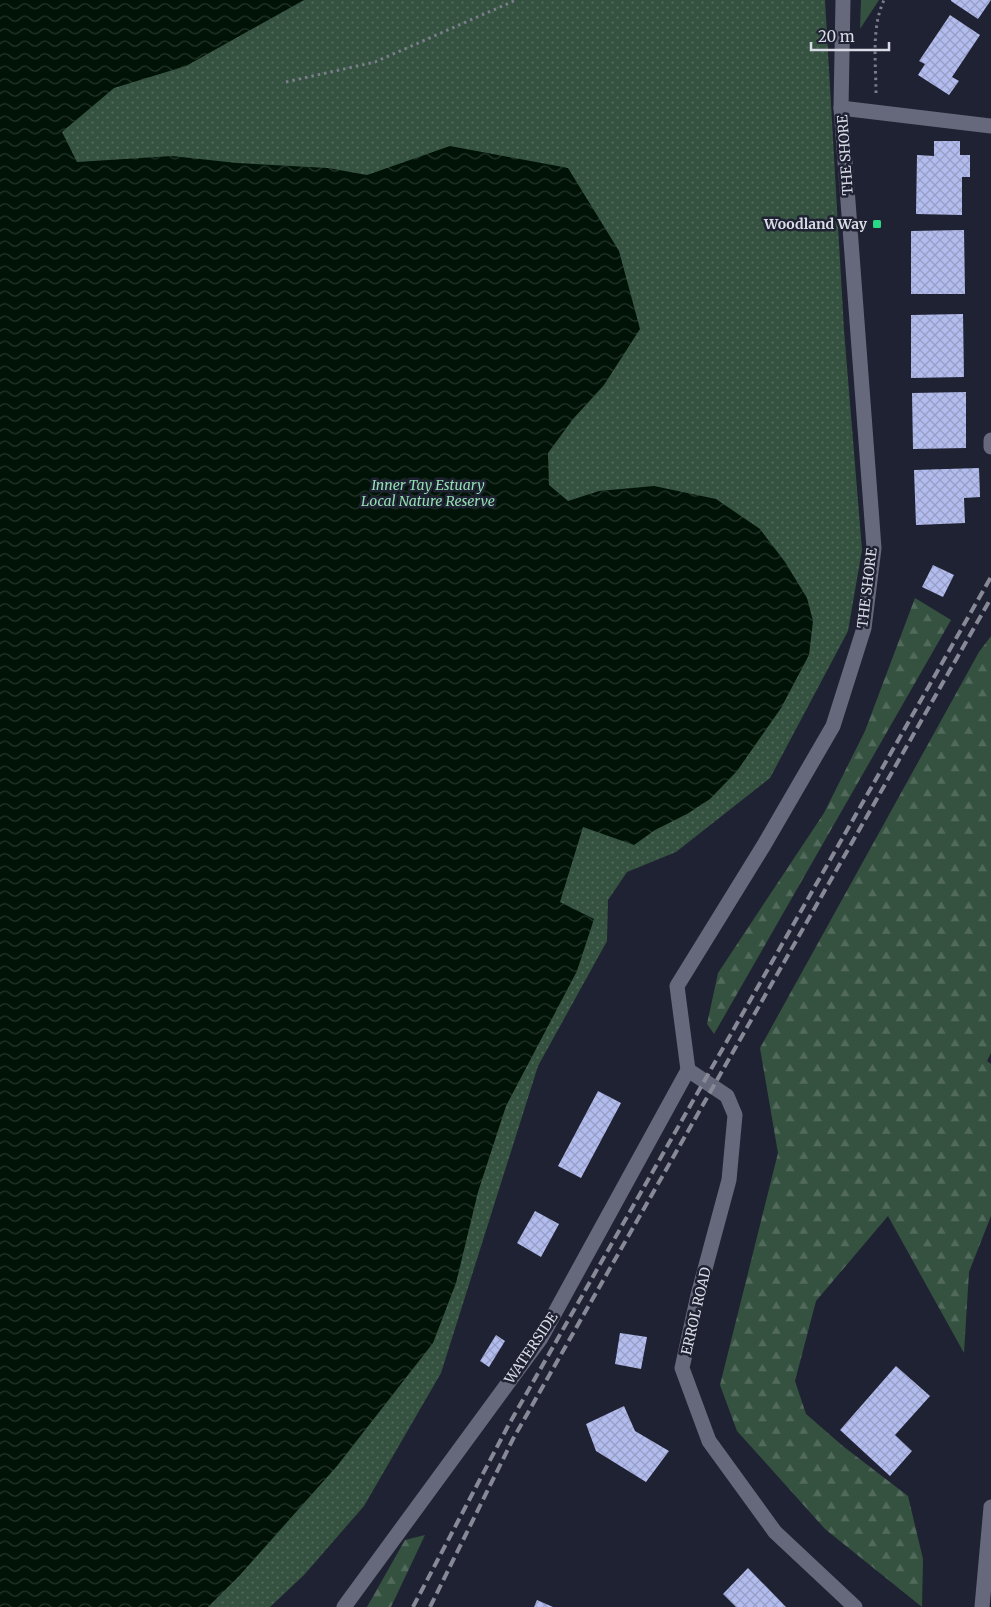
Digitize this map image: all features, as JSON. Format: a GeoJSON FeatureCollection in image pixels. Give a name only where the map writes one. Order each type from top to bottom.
{"type":"FeatureCollection","features":[{"type":"Feature","properties":{"kind":"street","name":"THE SHORE"},"geometry":{"type":"LineString","coordinates":[[688,1070],[677,986],[764,845],[833,726],[864,628],[874,548],[841,108],[843,0]]}},
{"type":"Feature","properties":{"kind":"street"},"geometry":{"type":"LineString","coordinates":[[841,108],[991,126]]}},
{"type":"Feature","properties":{"kind":"street"},"geometry":{"type":"LineString","coordinates":[[991,440],[991,447]]}},
{"type":"Feature","properties":{"kind":"street","name":"ERROL ROAD"},"geometry":{"type":"LineString","coordinates":[[688,1070],[727,1096],[735,1116],[729,1180],[698,1295],[682,1368],[709,1441],[775,1532],[855,1607]]}},
{"type":"Feature","properties":{"kind":"street","name":"WATERSIDE"},"geometry":{"type":"LineString","coordinates":[[344,1607],[541,1338],[688,1070]]}},
{"type":"Feature","properties":{"kind":"street"},"geometry":{"type":"LineString","coordinates":[[982,1607],[991,1507]]}},
{"type":"Feature","properties":{"kind":"path"},"geometry":{"type":"LineString","coordinates":[[286,82],[375,62],[516,0]]}},
{"type":"Feature","properties":{"kind":"path"},"geometry":{"type":"LineString","coordinates":[[876,112],[876,38],[880,9],[884,0]]}},
{"type":"Feature","properties":{"kind":"green space","name":"Inner Tay Estuary Local Nature Reserve"},"geometry":{"type":"Polygon","coordinates":[[[0,0],[825,0],[844,330],[862,550],[848,631],[770,778],[676,852],[627,872],[608,900],[607,941],[538,1066],[441,1373],[364,1506],[304,1575],[270,1607],[0,1607],[0,0]]]}},
{"type":"Feature","properties":{"kind":"green space"},"geometry":{"type":"Polygon","coordinates":[[[861,0],[879,0],[860,29],[861,0]]]}},
{"type":"Feature","properties":{"kind":"green space"},"geometry":{"type":"Polygon","coordinates":[[[915,598],[951,620],[714,1034],[707,1024],[718,973],[824,813],[865,731],[915,598]]]}},
{"type":"Feature","properties":{"kind":"green space"},"geometry":{"type":"Polygon","coordinates":[[[991,636],[991,1053],[987,1061],[991,1064],[991,1216],[969,1272],[964,1353],[888,1216],[816,1301],[795,1381],[806,1414],[844,1447],[908,1496],[923,1559],[922,1607],[825,1529],[737,1431],[720,1385],[778,1153],[760,1048],[979,652],[991,636]]]}},
{"type":"Feature","properties":{"kind":"green space"},"geometry":{"type":"Polygon","coordinates":[[[425,1535],[391,1607],[367,1607],[405,1540],[425,1535]]]}},
{"type":"Feature","properties":{"kind":"water","name":"Inner Tay Estuary Local Nature Reserve"},"geometry":{"type":"Polygon","coordinates":[[[0,0],[304,0],[186,66],[114,88],[62,132],[77,162],[172,156],[237,163],[328,168],[367,175],[450,146],[568,168],[619,251],[640,329],[604,385],[573,419],[548,453],[549,485],[568,501],[599,491],[654,486],[716,499],[760,529],[785,562],[807,598],[813,621],[809,655],[781,708],[737,771],[710,799],[687,814],[655,830],[634,845],[583,827],[560,902],[594,919],[577,971],[506,1106],[478,1192],[456,1283],[433,1343],[337,1466],[240,1575],[208,1607],[0,1607],[0,0]]]}},
{"type":"Feature","properties":{"kind":"building"},"geometry":{"type":"Polygon","coordinates":[[[951,0],[991,0],[978,19],[951,0]]]}},
{"type":"Feature","properties":{"kind":"building"},"geometry":{"type":"Polygon","coordinates":[[[950,15],[980,35],[952,77],[959,81],[949,95],[918,75],[925,64],[919,61],[950,15]]]}},
{"type":"Feature","properties":{"kind":"building"},"geometry":{"type":"Polygon","coordinates":[[[934,141],[960,141],[960,155],[970,155],[970,177],[962,177],[962,215],[916,214],[917,155],[934,156],[934,141]]]}},
{"type":"Feature","properties":{"kind":"building"},"geometry":{"type":"Polygon","coordinates":[[[964,230],[965,294],[911,294],[911,231],[964,230]]]}},
{"type":"Feature","properties":{"kind":"building"},"geometry":{"type":"Polygon","coordinates":[[[963,314],[964,377],[911,378],[911,315],[963,314]]]}},
{"type":"Feature","properties":{"kind":"building"},"geometry":{"type":"Polygon","coordinates":[[[966,392],[966,448],[913,449],[912,393],[966,392]]]}},
{"type":"Feature","properties":{"kind":"building"},"geometry":{"type":"Polygon","coordinates":[[[979,468],[980,497],[964,498],[965,523],[916,525],[914,470],[979,468]]]}},
{"type":"Feature","properties":{"kind":"building"},"geometry":{"type":"Polygon","coordinates":[[[933,565],[954,575],[943,597],[922,587],[933,565]]]}},
{"type":"Feature","properties":{"kind":"building"},"geometry":{"type":"Polygon","coordinates":[[[598,1091],[621,1103],[581,1178],[558,1166],[598,1091]]]}},
{"type":"Feature","properties":{"kind":"building"},"geometry":{"type":"Polygon","coordinates":[[[535,1211],[559,1224],[541,1257],[517,1243],[535,1211]]]}},
{"type":"Feature","properties":{"kind":"building"},"geometry":{"type":"Polygon","coordinates":[[[620,1333],[647,1337],[641,1369],[615,1364],[620,1333]]]}},
{"type":"Feature","properties":{"kind":"building"},"geometry":{"type":"Polygon","coordinates":[[[496,1335],[505,1341],[489,1367],[480,1361],[496,1335]]]}},
{"type":"Feature","properties":{"kind":"building"},"geometry":{"type":"Polygon","coordinates":[[[896,1366],[930,1396],[895,1435],[912,1451],[890,1476],[840,1430],[896,1366]]]}},
{"type":"Feature","properties":{"kind":"building"},"geometry":{"type":"Polygon","coordinates":[[[624,1406],[635,1431],[669,1451],[646,1482],[596,1451],[586,1424],[624,1406]]]}},
{"type":"Feature","properties":{"kind":"building"},"geometry":{"type":"Polygon","coordinates":[[[748,1568],[786,1607],[736,1607],[723,1594],[748,1568]]]}},
{"type":"Feature","properties":{"kind":"building"},"geometry":{"type":"Polygon","coordinates":[[[537,1600],[553,1607],[534,1607],[537,1600]]]}},
{"type":"Feature","properties":{"kind":"railway"},"geometry":{"type":"LineString","coordinates":[[413,1607],[508,1426],[991,577]]}},
{"type":"Feature","properties":{"kind":"railway"},"geometry":{"type":"LineString","coordinates":[[430,1607],[513,1439],[991,598]]}},
{"type":"Feature","properties":{"kind":"place","name":"Woodland Way"},"geometry":{"type":"Point","coordinates":[877,224]}}]}
